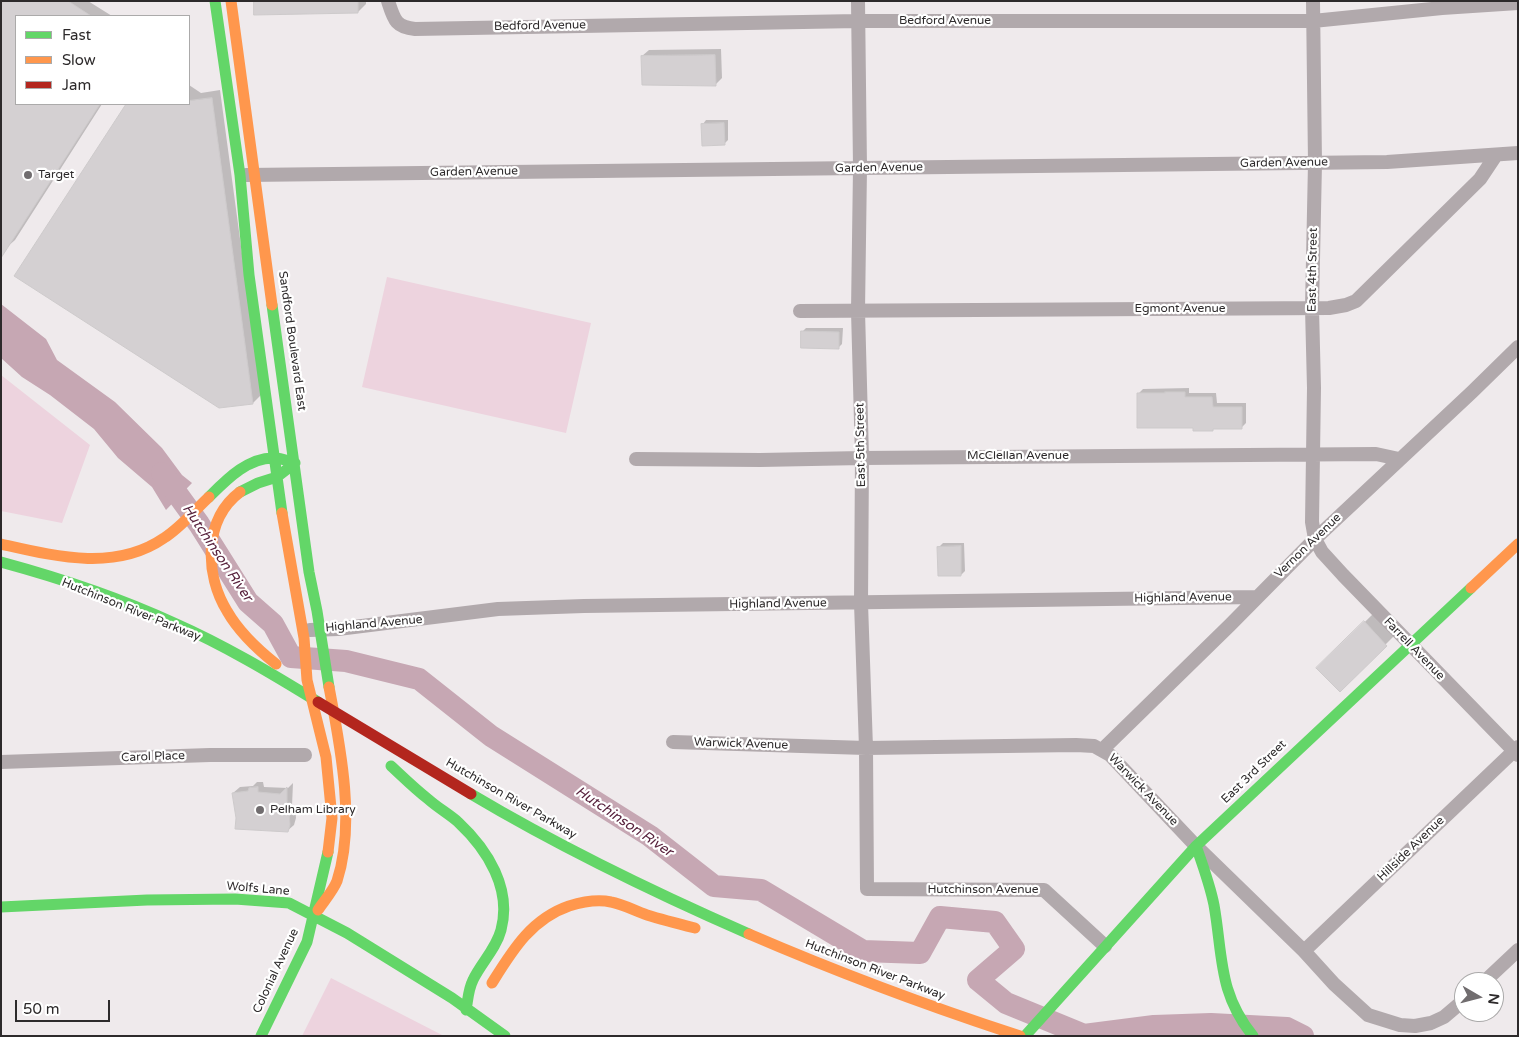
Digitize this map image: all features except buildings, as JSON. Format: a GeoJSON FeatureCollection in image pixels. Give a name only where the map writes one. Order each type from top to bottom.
{"type":"FeatureCollection","features":[{"type":"Feature","properties":{"kind":"main road"},"geometry":{"type":"LineString","coordinates":[[215,1],[240,176],[249,275],[276,478],[303,635]]}},
{"type":"Feature","properties":{"kind":"main road","name":"Sandford Boulevard East"},"geometry":{"type":"LineString","coordinates":[[231,1],[309,572],[328,684]]}},
{"type":"Feature","properties":{"kind":"main road"},"geometry":{"type":"LineString","coordinates":[[1,544],[74,558],[106,559],[125,556],[162,540],[222,484],[250,464],[259,460],[274,458],[295,462]]}},
{"type":"Feature","properties":{"kind":"main road"},"geometry":{"type":"LineString","coordinates":[[281,674],[236,627],[221,601],[214,582],[210,558],[213,538],[221,515],[232,499],[250,486],[276,478],[295,462]]}},
{"type":"Feature","properties":{"kind":"main road","name":"East 3rd Street"},"geometry":{"type":"LineString","coordinates":[[1025,1036],[1196,846],[1518,544]]}},
{"type":"Feature","properties":{"kind":"main road","name":"Hutchinson River Parkway"},"geometry":{"type":"LineString","coordinates":[[1,562],[77,584],[139,607],[281,674],[379,739],[527,826],[606,868],[683,904],[773,944],[869,983],[1020,1036]]}},
{"type":"Feature","properties":{"kind":"main road","name":"Colonial Avenue"},"geometry":{"type":"LineString","coordinates":[[261,1036],[307,942],[327,862],[332,818],[326,757],[307,680],[303,635]]}},
{"type":"Feature","properties":{"kind":"main road","name":"Colonial Avenue"},"geometry":{"type":"LineString","coordinates":[[313,917],[336,883],[343,855],[345,824],[342,756],[328,684]]}},
{"type":"Feature","properties":{"kind":"main road"},"geometry":{"type":"LineString","coordinates":[[303,713],[351,742]]}},
{"type":"Feature","properties":{"kind":"main road"},"geometry":{"type":"LineString","coordinates":[[446,798],[387,764],[460,824],[476,840],[492,862],[501,884],[504,907],[501,931],[492,951],[470,987],[466,1010]]}},
{"type":"Feature","properties":{"kind":"main road"},"geometry":{"type":"LineString","coordinates":[[1196,846],[1210,887],[1225,978],[1232,1003],[1240,1021],[1253,1036]]}},
{"type":"Feature","properties":{"kind":"main road"},"geometry":{"type":"LineString","coordinates":[[466,1010],[482,997],[527,932],[545,916],[570,905],[594,901],[611,902],[699,930],[622,893]]}},
{"type":"Feature","properties":{"kind":"main road","name":"Wolfs Lane"},"geometry":{"type":"LineString","coordinates":[[1,907],[147,900],[236,899],[289,903],[347,933],[452,998],[466,1010],[505,1036]]}},
{"type":"Feature","properties":{"kind":"street","name":"Bedford Avenue"},"geometry":{"type":"LineString","coordinates":[[388,1],[398,24],[405,28],[415,29],[858,21],[1313,21],[1442,8],[1518,3]]}},
{"type":"Feature","properties":{"kind":"street","name":"East 5th Street"},"geometry":{"type":"LineString","coordinates":[[858,1],[860,168],[858,311],[862,458],[861,603],[866,748],[867,889]]}},
{"type":"Feature","properties":{"kind":"street","name":"East 4th Street"},"geometry":{"type":"LineString","coordinates":[[1313,1],[1315,163],[1312,308],[1314,388],[1312,522],[1314,539]]}},
{"type":"Feature","properties":{"kind":"street","name":"Garden Avenue"},"geometry":{"type":"LineString","coordinates":[[240,176],[1388,162],[1518,153]]}},
{"type":"Feature","properties":{"kind":"street","name":"Egmont Avenue"},"geometry":{"type":"LineString","coordinates":[[800,311],[1329,308],[1346,305],[1356,301],[1480,179],[1496,155]]}},
{"type":"Feature","properties":{"kind":"street","name":"Vernon Avenue"},"geometry":{"type":"LineString","coordinates":[[1102,750],[1230,625],[1314,539],[1518,347]]}},
{"type":"Feature","properties":{"kind":"street","name":"McClellan Avenue"},"geometry":{"type":"LineString","coordinates":[[636,459],[760,460],[1376,454],[1399,459]]}},
{"type":"Feature","properties":{"kind":"street","name":"Farrell Avenue"},"geometry":{"type":"LineString","coordinates":[[1314,539],[1322,552],[1343,575],[1516,751]]}},
{"type":"Feature","properties":{"kind":"street","name":"Highland Avenue"},"geometry":{"type":"LineString","coordinates":[[303,635],[498,609],[584,606],[1256,597]]}},
{"type":"Feature","properties":{"kind":"street","name":"Warwick Avenue"},"geometry":{"type":"LineString","coordinates":[[673,742],[866,748],[1094,746],[1110,755],[1196,846],[1334,984],[1368,1015],[1400,1025],[1415,1026],[1431,1023],[1444,1017],[1454,1008]]}},
{"type":"Feature","properties":{"kind":"street","name":"Hillside Avenue"},"geometry":{"type":"LineString","coordinates":[[1304,952],[1516,751]]}},
{"type":"Feature","properties":{"kind":"street","name":"Carol Place"},"geometry":{"type":"LineString","coordinates":[[1,762],[210,755],[305,755]]}},
{"type":"Feature","properties":{"kind":"street","name":"Hutchinson Avenue"},"geometry":{"type":"LineString","coordinates":[[867,889],[1044,890],[1105,946]]}},
{"type":"Feature","properties":{"kind":"street"},"geometry":{"type":"LineString","coordinates":[[1495,972],[1518,950]]}},
{"type":"Feature","properties":{"kind":"shaded area"},"geometry":{"type":"Polygon","coordinates":[[[387,277],[591,323],[566,433],[362,387],[387,277]]]}},
{"type":"Feature","properties":{"kind":"shaded area"},"geometry":{"type":"Polygon","coordinates":[[[1,304],[46,339],[57,360],[115,402],[162,448],[182,475],[192,483],[166,510],[152,487],[118,458],[94,429],[50,395],[22,377],[1,358],[1,304]]]}},
{"type":"Feature","properties":{"kind":"shaded area"},"geometry":{"type":"Polygon","coordinates":[[[1,375],[90,445],[62,523],[1,511],[1,375]]]}},
{"type":"Feature","properties":{"kind":"shaded area"},"geometry":{"type":"Polygon","coordinates":[[[331,978],[444,1036],[302,1036],[331,978]]]}},
{"type":"Feature","properties":{"kind":"waterway","name":"Hutchinson River"},"geometry":{"type":"LineString","coordinates":[[162,473],[199,524],[248,602],[273,624],[291,657],[346,661],[419,679],[491,736],[650,836],[714,886],[761,890],[863,951],[920,953],[940,917],[995,922],[1014,949],[978,980],[1006,1003],[1084,1035],[1154,1026],[1211,1024],[1287,1028],[1303,1036]]}},
{"type":"Feature","properties":{"kind":"traffic: fast"},"geometry":{"type":"LineString","coordinates":[[215,1],[240,175],[249,275],[282,513]]}},
{"type":"Feature","properties":{"kind":"traffic: fast"},"geometry":{"type":"LineString","coordinates":[[272,305],[309,572],[329,687]]}},
{"type":"Feature","properties":{"kind":"traffic: fast"},"geometry":{"type":"LineString","coordinates":[[209,497],[239,470],[257,461],[266,458],[276,458],[295,463]]}},
{"type":"Feature","properties":{"kind":"traffic: fast"},"geometry":{"type":"LineString","coordinates":[[240,492],[258,483],[277,477],[295,463]]}},
{"type":"Feature","properties":{"kind":"traffic: fast"},"geometry":{"type":"LineString","coordinates":[[1,562],[89,589],[153,614],[229,650],[318,702]]}},
{"type":"Feature","properties":{"kind":"traffic: fast"},"geometry":{"type":"LineString","coordinates":[[1025,1036],[1196,846],[1471,588]]}},
{"type":"Feature","properties":{"kind":"traffic: fast"},"geometry":{"type":"LineString","coordinates":[[391,766],[469,833],[488,858],[500,885],[504,915],[501,930],[496,943],[471,984],[466,1010]]}},
{"type":"Feature","properties":{"kind":"traffic: fast"},"geometry":{"type":"LineString","coordinates":[[471,794],[607,868],[749,934]]}},
{"type":"Feature","properties":{"kind":"traffic: fast"},"geometry":{"type":"LineString","coordinates":[[1196,846],[1212,898],[1221,958],[1228,989],[1233,1005],[1253,1036]]}},
{"type":"Feature","properties":{"kind":"traffic: fast"},"geometry":{"type":"LineString","coordinates":[[261,1036],[307,942],[328,852]]}},
{"type":"Feature","properties":{"kind":"traffic: fast"},"geometry":{"type":"LineString","coordinates":[[1,907],[147,900],[235,899],[289,903],[347,933],[452,998],[505,1036]]}},
{"type":"Feature","properties":{"kind":"traffic: slow"},"geometry":{"type":"LineString","coordinates":[[231,1],[272,305]]}},
{"type":"Feature","properties":{"kind":"traffic: slow"},"geometry":{"type":"LineString","coordinates":[[240,492],[219,517],[214,532],[211,548],[215,581],[220,597],[237,626],[255,646],[276,664]]}},
{"type":"Feature","properties":{"kind":"traffic: slow"},"geometry":{"type":"LineString","coordinates":[[1,544],[42,553],[84,558],[105,558],[125,555],[145,549],[170,534],[209,497]]}},
{"type":"Feature","properties":{"kind":"traffic: slow"},"geometry":{"type":"LineString","coordinates":[[282,513],[304,638],[307,680],[326,757],[332,818],[328,852]]}},
{"type":"Feature","properties":{"kind":"traffic: slow"},"geometry":{"type":"LineString","coordinates":[[1471,588],[1518,544]]}},
{"type":"Feature","properties":{"kind":"traffic: slow"},"geometry":{"type":"LineString","coordinates":[[318,910],[337,881],[343,858],[345,834],[344,784],[338,734],[329,687]]}},
{"type":"Feature","properties":{"kind":"traffic: slow"},"geometry":{"type":"LineString","coordinates":[[492,983],[524,937],[544,919],[569,906],[584,902],[606,901],[695,928]]}},
{"type":"Feature","properties":{"kind":"traffic: slow"},"geometry":{"type":"LineString","coordinates":[[749,934],[883,988],[1020,1036]]}},
{"type":"Feature","properties":{"kind":"traffic: jam"},"geometry":{"type":"LineString","coordinates":[[318,702],[471,794]]}},
{"type":"Feature","properties":{"kind":"place","name":"Target"},"geometry":{"type":"Point","coordinates":[28,175]}},
{"type":"Feature","properties":{"kind":"place","name":"Pelham Library"},"geometry":{"type":"Point","coordinates":[260,810]}}]}
